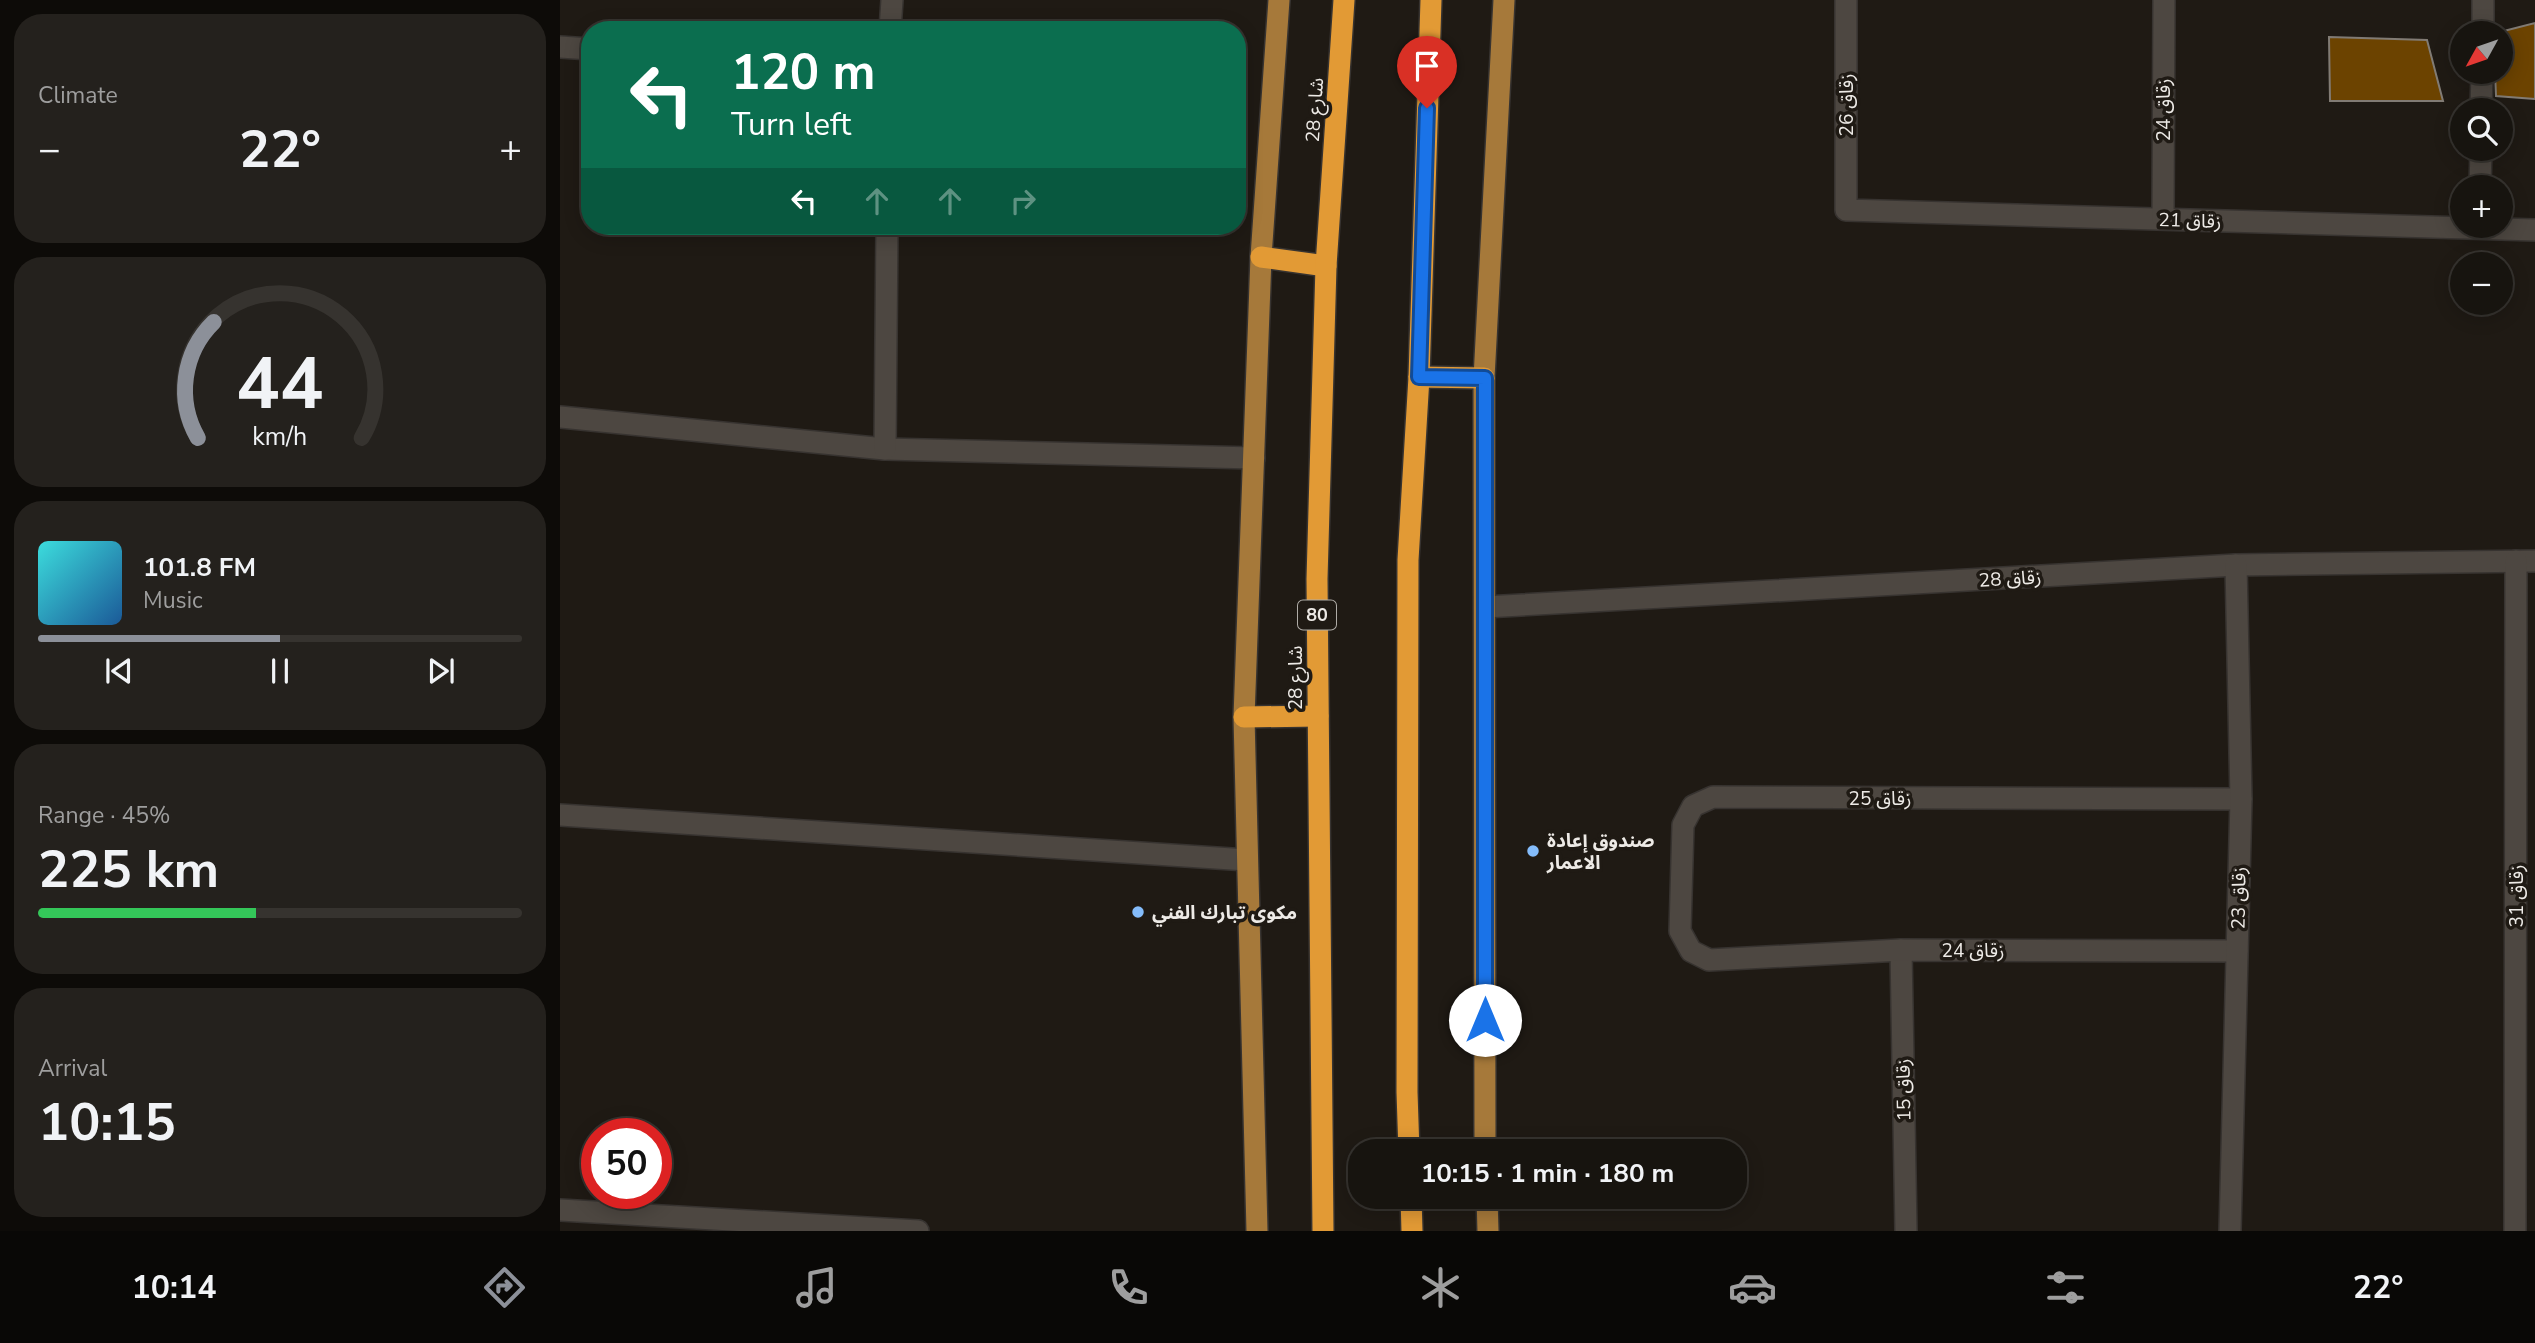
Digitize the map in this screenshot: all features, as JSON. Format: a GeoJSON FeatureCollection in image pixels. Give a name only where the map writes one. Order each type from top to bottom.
{"type":"FeatureCollection","features":[{"type":"Feature","properties":{"kind":"highway","name":"شارع 28"},"geometry":{"type":"LineString","coordinates":[[1323,1231],[1317,579],[1326,266],[1344,0]]}},
{"type":"Feature","properties":{"kind":"highway"},"geometry":{"type":"LineString","coordinates":[[1409,1139],[1408,574],[1419,377],[1431,0]]}},
{"type":"Feature","properties":{"kind":"highway"},"geometry":{"type":"LineString","coordinates":[[1261,257],[1326,266]]}},
{"type":"Feature","properties":{"kind":"highway"},"geometry":{"type":"LineString","coordinates":[[1419,377],[1485,378]]}},
{"type":"Feature","properties":{"kind":"highway"},"geometry":{"type":"LineString","coordinates":[[1244,718],[1318,716]]}},
{"type":"Feature","properties":{"kind":"highway"},"geometry":{"type":"LineString","coordinates":[[1411,1209],[1412,1231]]}},
{"type":"Feature","properties":{"kind":"main road"},"geometry":{"type":"LineString","coordinates":[[1257,1231],[1244,718],[1261,257],[1279,0]]}},
{"type":"Feature","properties":{"kind":"main road"},"geometry":{"type":"LineString","coordinates":[[1485,1139],[1485,378],[1504,0]]}},
{"type":"Feature","properties":{"kind":"main road"},"geometry":{"type":"LineString","coordinates":[[1487,1209],[1488,1231]]}},
{"type":"Feature","properties":{"kind":"street"},"geometry":{"type":"LineString","coordinates":[[891,21],[892,0]]}},
{"type":"Feature","properties":{"kind":"street","name":"زقاق 26"},"geometry":{"type":"LineString","coordinates":[[1846,0],[1846,210]]}},
{"type":"Feature","properties":{"kind":"street","name":"زقاق 24"},"geometry":{"type":"LineString","coordinates":[[2163,219],[2164,0]]}},
{"type":"Feature","properties":{"kind":"street"},"geometry":{"type":"LineString","coordinates":[[2483,0],[2483,21]]}},
{"type":"Feature","properties":{"kind":"street"},"geometry":{"type":"LineString","coordinates":[[560,47],[581,49]]}},
{"type":"Feature","properties":{"kind":"street","name":"زقاق 21"},"geometry":{"type":"LineString","coordinates":[[1846,210],[2450,226]]}},
{"type":"Feature","properties":{"kind":"street","name":"زقاق 21"},"geometry":{"type":"LineString","coordinates":[[2513,229],[2535,230]]}},
{"type":"Feature","properties":{"kind":"street"},"geometry":{"type":"LineString","coordinates":[[885,449],[887,235]]}},
{"type":"Feature","properties":{"kind":"street"},"geometry":{"type":"LineString","coordinates":[[560,417],[885,449],[1254,458]]}},
{"type":"Feature","properties":{"kind":"street","name":"زقاق 28"},"geometry":{"type":"LineString","coordinates":[[1485,607],[2236,565],[2526,561]]}},
{"type":"Feature","properties":{"kind":"street","name":"زقاق 31"},"geometry":{"type":"LineString","coordinates":[[2515,1231],[2526,561]]}},
{"type":"Feature","properties":{"kind":"street","name":"زقاق 23"},"geometry":{"type":"LineString","coordinates":[[2230,1231],[2241,799],[2236,565]]}},
{"type":"Feature","properties":{"kind":"street","name":"زقاق 25"},"geometry":{"type":"LineString","coordinates":[[1709,960],[1691,951],[1680,931],[1683,825],[1693,806],[1713,797],[2241,799]]}},
{"type":"Feature","properties":{"kind":"street"},"geometry":{"type":"LineString","coordinates":[[560,815],[1247,860]]}},
{"type":"Feature","properties":{"kind":"street","name":"زقاق 24"},"geometry":{"type":"LineString","coordinates":[[1709,960],[1901,950],[2237,951]]}},
{"type":"Feature","properties":{"kind":"street","name":"زقاق 15"},"geometry":{"type":"LineString","coordinates":[[1901,950],[1906,1231]]}},
{"type":"Feature","properties":{"kind":"street"},"geometry":{"type":"LineString","coordinates":[[560,1210],[918,1231]]}},
{"type":"Feature","properties":{"kind":"building"},"geometry":{"type":"Polygon","coordinates":[[[2535,23],[2535,99],[2496,96],[2496,84],[2513,84],[2513,29],[2535,23]]]}},
{"type":"Feature","properties":{"kind":"building"},"geometry":{"type":"Polygon","coordinates":[[[2329,37],[2427,40],[2443,101],[2330,101],[2329,37]]]}},
{"type":"Feature","properties":{"kind":"place","name":"صندوق إعادة الاعمار"},"geometry":{"type":"Point","coordinates":[1533,851]}},
{"type":"Feature","properties":{"kind":"place","name":"مكوى تبارك الفني"},"geometry":{"type":"Point","coordinates":[1138,912]}},
{"type":"Feature","properties":{"kind":"route"},"geometry":{"type":"LineString","coordinates":[[1427,108],[1419,377],[1485,378],[1485,1020]]}}]}
